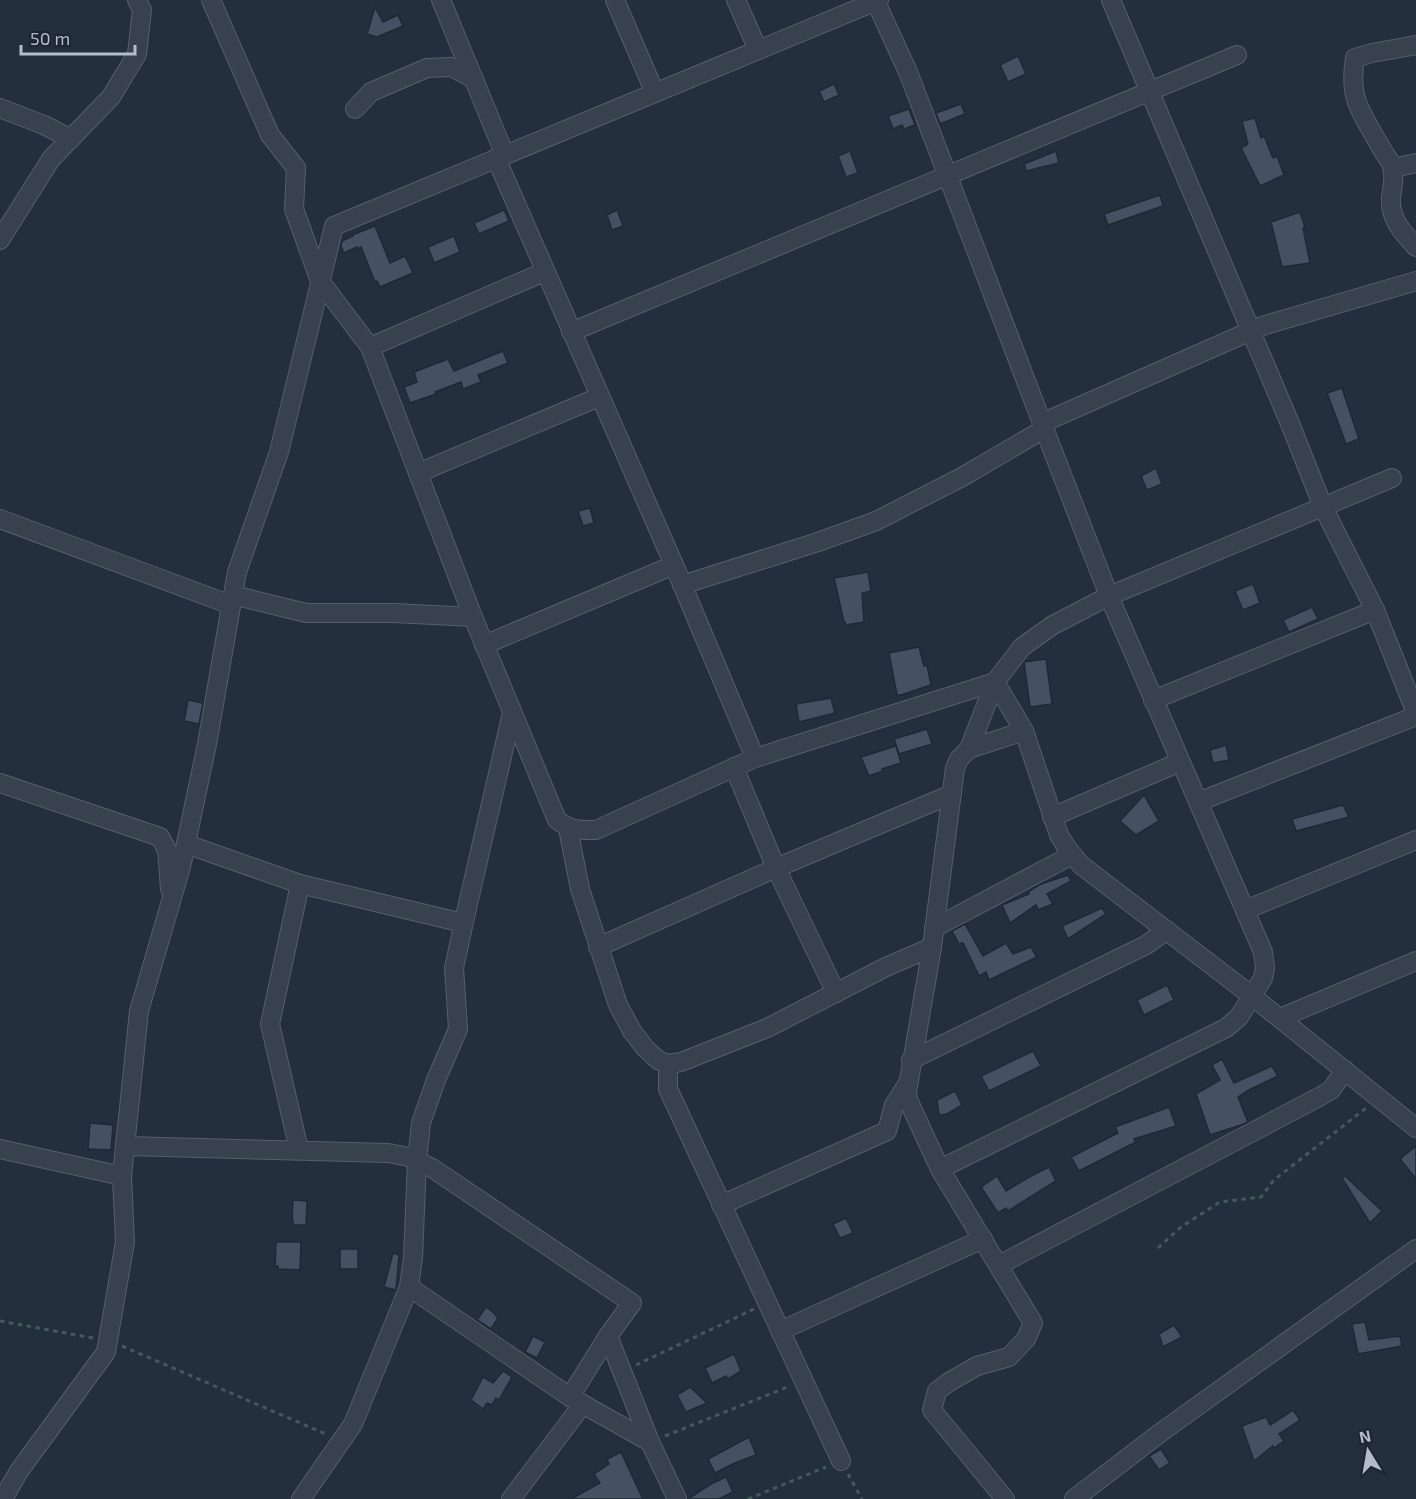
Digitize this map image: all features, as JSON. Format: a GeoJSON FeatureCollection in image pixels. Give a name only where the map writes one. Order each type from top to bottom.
{"type":"FeatureCollection","features":[{"type":"Feature","properties":{"kind":"street"},"geometry":{"type":"LineString","coordinates":[[0,240],[51,159],[111,97],[137,54],[142,10],[137,0]]}},
{"type":"Feature","properties":{"kind":"street"},"geometry":{"type":"LineString","coordinates":[[212,0],[270,135],[296,168],[294,209],[320,281],[370,347],[484,645],[557,820],[568,828],[596,830],[755,758],[995,682]]}},
{"type":"Feature","properties":{"kind":"street"},"geometry":{"type":"LineString","coordinates":[[441,0],[474,79],[500,156],[544,272],[674,565],[755,758]]}},
{"type":"Feature","properties":{"kind":"street"},"geometry":{"type":"LineString","coordinates":[[615,0],[655,93]]}},
{"type":"Feature","properties":{"kind":"street"},"geometry":{"type":"LineString","coordinates":[[736,0],[758,50]]}},
{"type":"Feature","properties":{"kind":"street"},"geometry":{"type":"LineString","coordinates":[[3,1499],[19,1471],[106,1352],[124,1242],[122,1176],[139,1011],[181,867],[207,744],[237,572],[279,452],[334,226],[877,0],[908,72],[1109,596],[1265,960],[1263,978],[1239,1017],[1226,1028],[940,1169]]}},
{"type":"Feature","properties":{"kind":"street"},"geometry":{"type":"LineString","coordinates":[[1111,0],[1323,507],[1375,610],[1416,715],[1198,802]]}},
{"type":"Feature","properties":{"kind":"street"},"geometry":{"type":"LineString","coordinates":[[1416,45],[1356,58],[1353,73],[1353,88],[1358,108],[1393,168],[1391,205],[1393,216],[1400,229],[1416,248]]}},
{"type":"Feature","properties":{"kind":"street"},"geometry":{"type":"LineString","coordinates":[[571,332],[1237,55]]}},
{"type":"Feature","properties":{"kind":"street"},"geometry":{"type":"LineString","coordinates":[[355,109],[371,92],[427,68],[451,67],[474,79]]}},
{"type":"Feature","properties":{"kind":"street"},"geometry":{"type":"LineString","coordinates":[[0,108],[44,125],[71,139]]}},
{"type":"Feature","properties":{"kind":"street"},"geometry":{"type":"LineString","coordinates":[[1393,168],[1416,163]]}},
{"type":"Feature","properties":{"kind":"street"},"geometry":{"type":"LineString","coordinates":[[370,347],[544,272]]}},
{"type":"Feature","properties":{"kind":"street"},"geometry":{"type":"LineString","coordinates":[[682,585],[876,521],[962,477],[1043,426],[1262,326],[1416,281]]}},
{"type":"Feature","properties":{"kind":"street"},"geometry":{"type":"LineString","coordinates":[[418,473],[599,397]]}},
{"type":"Feature","properties":{"kind":"street"},"geometry":{"type":"LineString","coordinates":[[1005,1499],[932,1410],[937,1391],[977,1366],[1009,1357],[1026,1339],[1033,1323],[940,1169],[908,1100],[907,1092],[932,947],[952,794],[959,759],[969,748],[995,682],[1022,647],[1053,626],[1109,596],[1392,478]]}},
{"type":"Feature","properties":{"kind":"street"},"geometry":{"type":"LineString","coordinates":[[0,519],[232,600],[306,613],[394,613],[473,617]]}},
{"type":"Feature","properties":{"kind":"street"},"geometry":{"type":"LineString","coordinates":[[484,645],[674,565]]}},
{"type":"Feature","properties":{"kind":"street"},"geometry":{"type":"LineString","coordinates":[[1153,700],[1375,610]]}},
{"type":"Feature","properties":{"kind":"street"},"geometry":{"type":"LineString","coordinates":[[995,682],[1024,731],[1059,835],[1081,865],[1252,996],[1416,1128]]}},
{"type":"Feature","properties":{"kind":"street"},"geometry":{"type":"LineString","coordinates":[[301,1499],[353,1424],[409,1287],[413,1258],[417,1161],[422,1123],[436,1080],[458,1029],[454,968],[513,713]]}},
{"type":"Feature","properties":{"kind":"street"},"geometry":{"type":"LineString","coordinates":[[969,748],[1024,731]]}},
{"type":"Feature","properties":{"kind":"street"},"geometry":{"type":"LineString","coordinates":[[1052,816],[1180,762]]}},
{"type":"Feature","properties":{"kind":"street"},"geometry":{"type":"LineString","coordinates":[[734,767],[776,868],[836,993]]}},
{"type":"Feature","properties":{"kind":"street"},"geometry":{"type":"LineString","coordinates":[[0,783],[160,837],[167,850],[171,900]]}},
{"type":"Feature","properties":{"kind":"street"},"geometry":{"type":"LineString","coordinates":[[598,947],[776,868],[952,794]]}},
{"type":"Feature","properties":{"kind":"street"},"geometry":{"type":"LineString","coordinates":[[568,828],[580,889],[618,1005],[632,1031],[645,1048],[658,1060],[668,1064],[681,1062],[767,1028],[886,967],[932,947]]}},
{"type":"Feature","properties":{"kind":"street"},"geometry":{"type":"LineString","coordinates":[[1245,910],[1416,840]]}},
{"type":"Feature","properties":{"kind":"street"},"geometry":{"type":"LineString","coordinates":[[186,844],[300,884],[463,923]]}},
{"type":"Feature","properties":{"kind":"street"},"geometry":{"type":"LineString","coordinates":[[934,928],[1072,855]]}},
{"type":"Feature","properties":{"kind":"street"},"geometry":{"type":"LineString","coordinates":[[299,1150],[270,1024],[300,884]]}},
{"type":"Feature","properties":{"kind":"street"},"geometry":{"type":"LineString","coordinates":[[912,1060],[1146,945],[1167,930]]}},
{"type":"Feature","properties":{"kind":"street"},"geometry":{"type":"LineString","coordinates":[[1280,1018],[1416,961]]}},
{"type":"Feature","properties":{"kind":"street"},"geometry":{"type":"LineString","coordinates":[[668,1064],[668,1089],[841,1461]]}},
{"type":"Feature","properties":{"kind":"street"},"geometry":{"type":"LineString","coordinates":[[999,1265],[1321,1096],[1331,1090],[1345,1071]]}},
{"type":"Feature","properties":{"kind":"street"},"geometry":{"type":"LineString","coordinates":[[721,1205],[887,1131],[894,1105],[908,1083]]}},
{"type":"Feature","properties":{"kind":"street"},"geometry":{"type":"LineString","coordinates":[[125,1146],[388,1153],[409,1157],[432,1168],[632,1303],[608,1336],[577,1400],[511,1499]]}},
{"type":"Feature","properties":{"kind":"street"},"geometry":{"type":"LineString","coordinates":[[0,1149],[122,1176]]}},
{"type":"Feature","properties":{"kind":"street"},"geometry":{"type":"LineString","coordinates":[[780,1331],[983,1239]]}},
{"type":"Feature","properties":{"kind":"street"},"geometry":{"type":"LineString","coordinates":[[1074,1499],[1160,1433],[1416,1249]]}},
{"type":"Feature","properties":{"kind":"street"},"geometry":{"type":"LineString","coordinates":[[409,1287],[577,1400],[651,1442]]}},
{"type":"Feature","properties":{"kind":"street"},"geometry":{"type":"LineString","coordinates":[[608,1336],[677,1499]]}},
{"type":"Feature","properties":{"kind":"path"},"geometry":{"type":"LineString","coordinates":[[1158,1248],[1181,1227],[1220,1202],[1261,1197],[1274,1180],[1380,1098]]}},
{"type":"Feature","properties":{"kind":"path"},"geometry":{"type":"LineString","coordinates":[[623,1371],[767,1304]]}},
{"type":"Feature","properties":{"kind":"path"},"geometry":{"type":"LineString","coordinates":[[0,1321],[108,1341],[341,1440]]}},
{"type":"Feature","properties":{"kind":"path"},"geometry":{"type":"LineString","coordinates":[[651,1442],[802,1381]]}},
{"type":"Feature","properties":{"kind":"path"},"geometry":{"type":"LineString","coordinates":[[748,1499],[841,1461],[862,1499]]}},
{"type":"Feature","properties":{"kind":"building"},"geometry":{"type":"Polygon","coordinates":[[[375,7],[383,22],[398,15],[403,26],[377,37],[367,34],[375,7]]]}},
{"type":"Feature","properties":{"kind":"building"},"geometry":{"type":"Polygon","coordinates":[[[1018,56],[1026,74],[1008,82],[1000,65],[1018,56]]]}},
{"type":"Feature","properties":{"kind":"building"},"geometry":{"type":"Polygon","coordinates":[[[834,84],[839,95],[824,102],[819,91],[834,84]]]}},
{"type":"Feature","properties":{"kind":"building"},"geometry":{"type":"Polygon","coordinates":[[[961,104],[965,114],[940,124],[936,113],[961,104]]]}},
{"type":"Feature","properties":{"kind":"building"},"geometry":{"type":"Polygon","coordinates":[[[909,109],[915,125],[904,129],[902,125],[893,129],[888,116],[909,109]]]}},
{"type":"Feature","properties":{"kind":"building"},"geometry":{"type":"Polygon","coordinates":[[[1255,118],[1261,138],[1264,136],[1273,158],[1277,156],[1284,175],[1260,186],[1241,148],[1248,144],[1242,121],[1255,118]]]}},
{"type":"Feature","properties":{"kind":"building"},"geometry":{"type":"Polygon","coordinates":[[[850,151],[858,173],[846,177],[838,156],[850,151]]]}},
{"type":"Feature","properties":{"kind":"building"},"geometry":{"type":"Polygon","coordinates":[[[1056,151],[1059,163],[1026,171],[1024,164],[1056,151]]]}},
{"type":"Feature","properties":{"kind":"building"},"geometry":{"type":"Polygon","coordinates":[[[1160,195],[1163,206],[1108,225],[1104,214],[1160,195]]]}},
{"type":"Feature","properties":{"kind":"building"},"geometry":{"type":"Polygon","coordinates":[[[504,210],[509,221],[479,234],[474,223],[504,210]]]}},
{"type":"Feature","properties":{"kind":"building"},"geometry":{"type":"Polygon","coordinates":[[[617,210],[623,226],[612,230],[607,215],[617,210]]]}},
{"type":"Feature","properties":{"kind":"building"},"geometry":{"type":"Polygon","coordinates":[[[1300,212],[1305,227],[1303,228],[1310,263],[1282,267],[1271,222],[1300,212]]]}},
{"type":"Feature","properties":{"kind":"building"},"geometry":{"type":"Polygon","coordinates":[[[375,226],[390,263],[405,256],[413,273],[380,287],[377,281],[375,282],[361,247],[344,253],[341,246],[342,241],[352,235],[375,226]]]}},
{"type":"Feature","properties":{"kind":"building"},"geometry":{"type":"Polygon","coordinates":[[[454,236],[460,252],[434,263],[428,247],[454,236]]]}},
{"type":"Feature","properties":{"kind":"building"},"geometry":{"type":"Polygon","coordinates":[[[503,351],[508,363],[478,375],[481,382],[463,389],[461,382],[410,403],[404,387],[417,382],[414,372],[448,359],[454,371],[503,351]]]}},
{"type":"Feature","properties":{"kind":"building"},"geometry":{"type":"Polygon","coordinates":[[[1342,388],[1359,439],[1346,444],[1327,393],[1342,388]]]}},
{"type":"Feature","properties":{"kind":"building"},"geometry":{"type":"Polygon","coordinates":[[[1156,468],[1162,484],[1147,490],[1141,476],[1156,468]]]}},
{"type":"Feature","properties":{"kind":"building"},"geometry":{"type":"Polygon","coordinates":[[[590,508],[594,523],[583,526],[578,511],[590,508]]]}},
{"type":"Feature","properties":{"kind":"building"},"geometry":{"type":"Polygon","coordinates":[[[868,572],[871,591],[862,593],[864,622],[846,625],[834,578],[868,572]]]}},
{"type":"Feature","properties":{"kind":"building"},"geometry":{"type":"Polygon","coordinates":[[[1253,584],[1260,603],[1243,610],[1235,591],[1253,584]]]}},
{"type":"Feature","properties":{"kind":"building"},"geometry":{"type":"Polygon","coordinates":[[[1312,607],[1318,619],[1289,632],[1283,620],[1312,607]]]}},
{"type":"Feature","properties":{"kind":"building"},"geometry":{"type":"Polygon","coordinates":[[[919,647],[924,666],[927,665],[931,685],[897,695],[889,653],[919,647]]]}},
{"type":"Feature","properties":{"kind":"building"},"geometry":{"type":"Polygon","coordinates":[[[1046,659],[1052,704],[1030,707],[1024,662],[1046,659]]]}},
{"type":"Feature","properties":{"kind":"building"},"geometry":{"type":"Polygon","coordinates":[[[831,698],[835,713],[799,722],[796,704],[831,698]]]}},
{"type":"Feature","properties":{"kind":"building"},"geometry":{"type":"Polygon","coordinates":[[[188,700],[203,703],[199,724],[184,721],[188,700]]]}},
{"type":"Feature","properties":{"kind":"building"},"geometry":{"type":"Polygon","coordinates":[[[927,729],[932,744],[899,754],[894,739],[927,729]]]}},
{"type":"Feature","properties":{"kind":"building"},"geometry":{"type":"Polygon","coordinates":[[[1226,745],[1229,760],[1213,763],[1210,750],[1226,745]]]}},
{"type":"Feature","properties":{"kind":"building"},"geometry":{"type":"Polygon","coordinates":[[[896,746],[901,763],[869,776],[861,757],[896,746]]]}},
{"type":"Feature","properties":{"kind":"building"},"geometry":{"type":"Polygon","coordinates":[[[1144,795],[1159,821],[1136,835],[1120,821],[1144,795]]]}},
{"type":"Feature","properties":{"kind":"building"},"geometry":{"type":"Polygon","coordinates":[[[1343,805],[1349,817],[1296,831],[1292,819],[1343,805]]]}},
{"type":"Feature","properties":{"kind":"building"},"geometry":{"type":"Polygon","coordinates":[[[1068,875],[1071,881],[1047,894],[1053,904],[1038,910],[1036,905],[1010,923],[1002,905],[1029,894],[1029,891],[1041,884],[1068,875]]]}},
{"type":"Feature","properties":{"kind":"building"},"geometry":{"type":"Polygon","coordinates":[[[1102,908],[1106,914],[1068,939],[1062,926],[1102,908]]]}},
{"type":"Feature","properties":{"kind":"building"},"geometry":{"type":"Polygon","coordinates":[[[965,924],[983,956],[1006,943],[1013,954],[1031,947],[1037,957],[989,980],[986,972],[979,976],[963,943],[959,944],[952,931],[965,924]]]}},
{"type":"Feature","properties":{"kind":"building"},"geometry":{"type":"Polygon","coordinates":[[[1167,985],[1174,1000],[1144,1015],[1137,1000],[1167,985]]]}},
{"type":"Feature","properties":{"kind":"building"},"geometry":{"type":"Polygon","coordinates":[[[1033,1051],[1041,1066],[989,1091],[981,1076],[1033,1051]]]}},
{"type":"Feature","properties":{"kind":"building"},"geometry":{"type":"Polygon","coordinates":[[[1222,1059],[1234,1083],[1272,1066],[1278,1076],[1238,1097],[1248,1122],[1210,1135],[1196,1094],[1220,1080],[1212,1065],[1222,1059]]]}},
{"type":"Feature","properties":{"kind":"building"},"geometry":{"type":"Polygon","coordinates":[[[955,1091],[962,1105],[947,1114],[939,1115],[937,1100],[955,1091]]]}},
{"type":"Feature","properties":{"kind":"building"},"geometry":{"type":"Polygon","coordinates":[[[1169,1107],[1176,1126],[1134,1139],[1136,1142],[1079,1171],[1071,1157],[1118,1133],[1115,1127],[1169,1107]]]}},
{"type":"Feature","properties":{"kind":"building"},"geometry":{"type":"Polygon","coordinates":[[[90,1123],[113,1125],[111,1150],[88,1149],[90,1123]]]}},
{"type":"Feature","properties":{"kind":"building"},"geometry":{"type":"Polygon","coordinates":[[[1416,1146],[1416,1179],[1400,1159],[1416,1146]]]}},
{"type":"Feature","properties":{"kind":"building"},"geometry":{"type":"Polygon","coordinates":[[[1049,1167],[1056,1181],[1008,1211],[1006,1208],[998,1213],[981,1187],[997,1176],[1006,1191],[1049,1167]]]}},
{"type":"Feature","properties":{"kind":"building"},"geometry":{"type":"Polygon","coordinates":[[[1345,1176],[1382,1211],[1370,1223],[1342,1178],[1345,1176]]]}},
{"type":"Feature","properties":{"kind":"building"},"geometry":{"type":"Polygon","coordinates":[[[293,1200],[307,1201],[306,1225],[293,1225],[293,1200]]]}},
{"type":"Feature","properties":{"kind":"building"},"geometry":{"type":"Polygon","coordinates":[[[846,1218],[853,1233],[840,1238],[833,1224],[846,1218]]]}},
{"type":"Feature","properties":{"kind":"building"},"geometry":{"type":"Polygon","coordinates":[[[276,1242],[301,1242],[300,1270],[278,1269],[278,1266],[275,1266],[276,1242]]]}},
{"type":"Feature","properties":{"kind":"building"},"geometry":{"type":"Polygon","coordinates":[[[340,1249],[358,1249],[358,1269],[340,1269],[340,1249]]]}},
{"type":"Feature","properties":{"kind":"building"},"geometry":{"type":"Polygon","coordinates":[[[393,1253],[399,1255],[396,1290],[384,1287],[393,1253]]]}},
{"type":"Feature","properties":{"kind":"building"},"geometry":{"type":"Polygon","coordinates":[[[486,1307],[498,1318],[491,1329],[477,1320],[486,1307]]]}},
{"type":"Feature","properties":{"kind":"building"},"geometry":{"type":"Polygon","coordinates":[[[1365,1322],[1369,1340],[1400,1336],[1402,1346],[1358,1354],[1352,1324],[1365,1322]]]}},
{"type":"Feature","properties":{"kind":"building"},"geometry":{"type":"Polygon","coordinates":[[[1174,1325],[1182,1337],[1163,1347],[1159,1334],[1174,1325]]]}},
{"type":"Feature","properties":{"kind":"building"},"geometry":{"type":"Polygon","coordinates":[[[533,1336],[545,1342],[537,1358],[525,1352],[533,1336]]]}},
{"type":"Feature","properties":{"kind":"building"},"geometry":{"type":"Polygon","coordinates":[[[734,1354],[741,1371],[728,1379],[726,1376],[712,1383],[705,1368],[734,1354]]]}},
{"type":"Feature","properties":{"kind":"building"},"geometry":{"type":"Polygon","coordinates":[[[503,1371],[512,1377],[499,1400],[496,1398],[492,1405],[487,1403],[483,1409],[471,1400],[483,1377],[493,1383],[503,1371]]]}},
{"type":"Feature","properties":{"kind":"building"},"geometry":{"type":"Polygon","coordinates":[[[690,1387],[707,1403],[686,1412],[677,1395],[690,1387]]]}},
{"type":"Feature","properties":{"kind":"building"},"geometry":{"type":"Polygon","coordinates":[[[1293,1410],[1300,1420],[1279,1434],[1284,1441],[1274,1448],[1273,1446],[1254,1461],[1242,1426],[1266,1417],[1270,1425],[1293,1410]]]}},
{"type":"Feature","properties":{"kind":"building"},"geometry":{"type":"Polygon","coordinates":[[[749,1437],[756,1455],[715,1473],[708,1459],[749,1437]]]}},
{"type":"Feature","properties":{"kind":"building"},"geometry":{"type":"Polygon","coordinates":[[[1161,1449],[1170,1463],[1159,1470],[1149,1456],[1161,1449]]]}},
{"type":"Feature","properties":{"kind":"building"},"geometry":{"type":"Polygon","coordinates":[[[621,1452],[643,1499],[571,1499],[600,1483],[594,1474],[609,1464],[607,1459],[621,1452]]]}},
{"type":"Feature","properties":{"kind":"building"},"geometry":{"type":"Polygon","coordinates":[[[726,1477],[733,1492],[719,1499],[688,1499],[711,1484],[726,1477]]]}}]}
